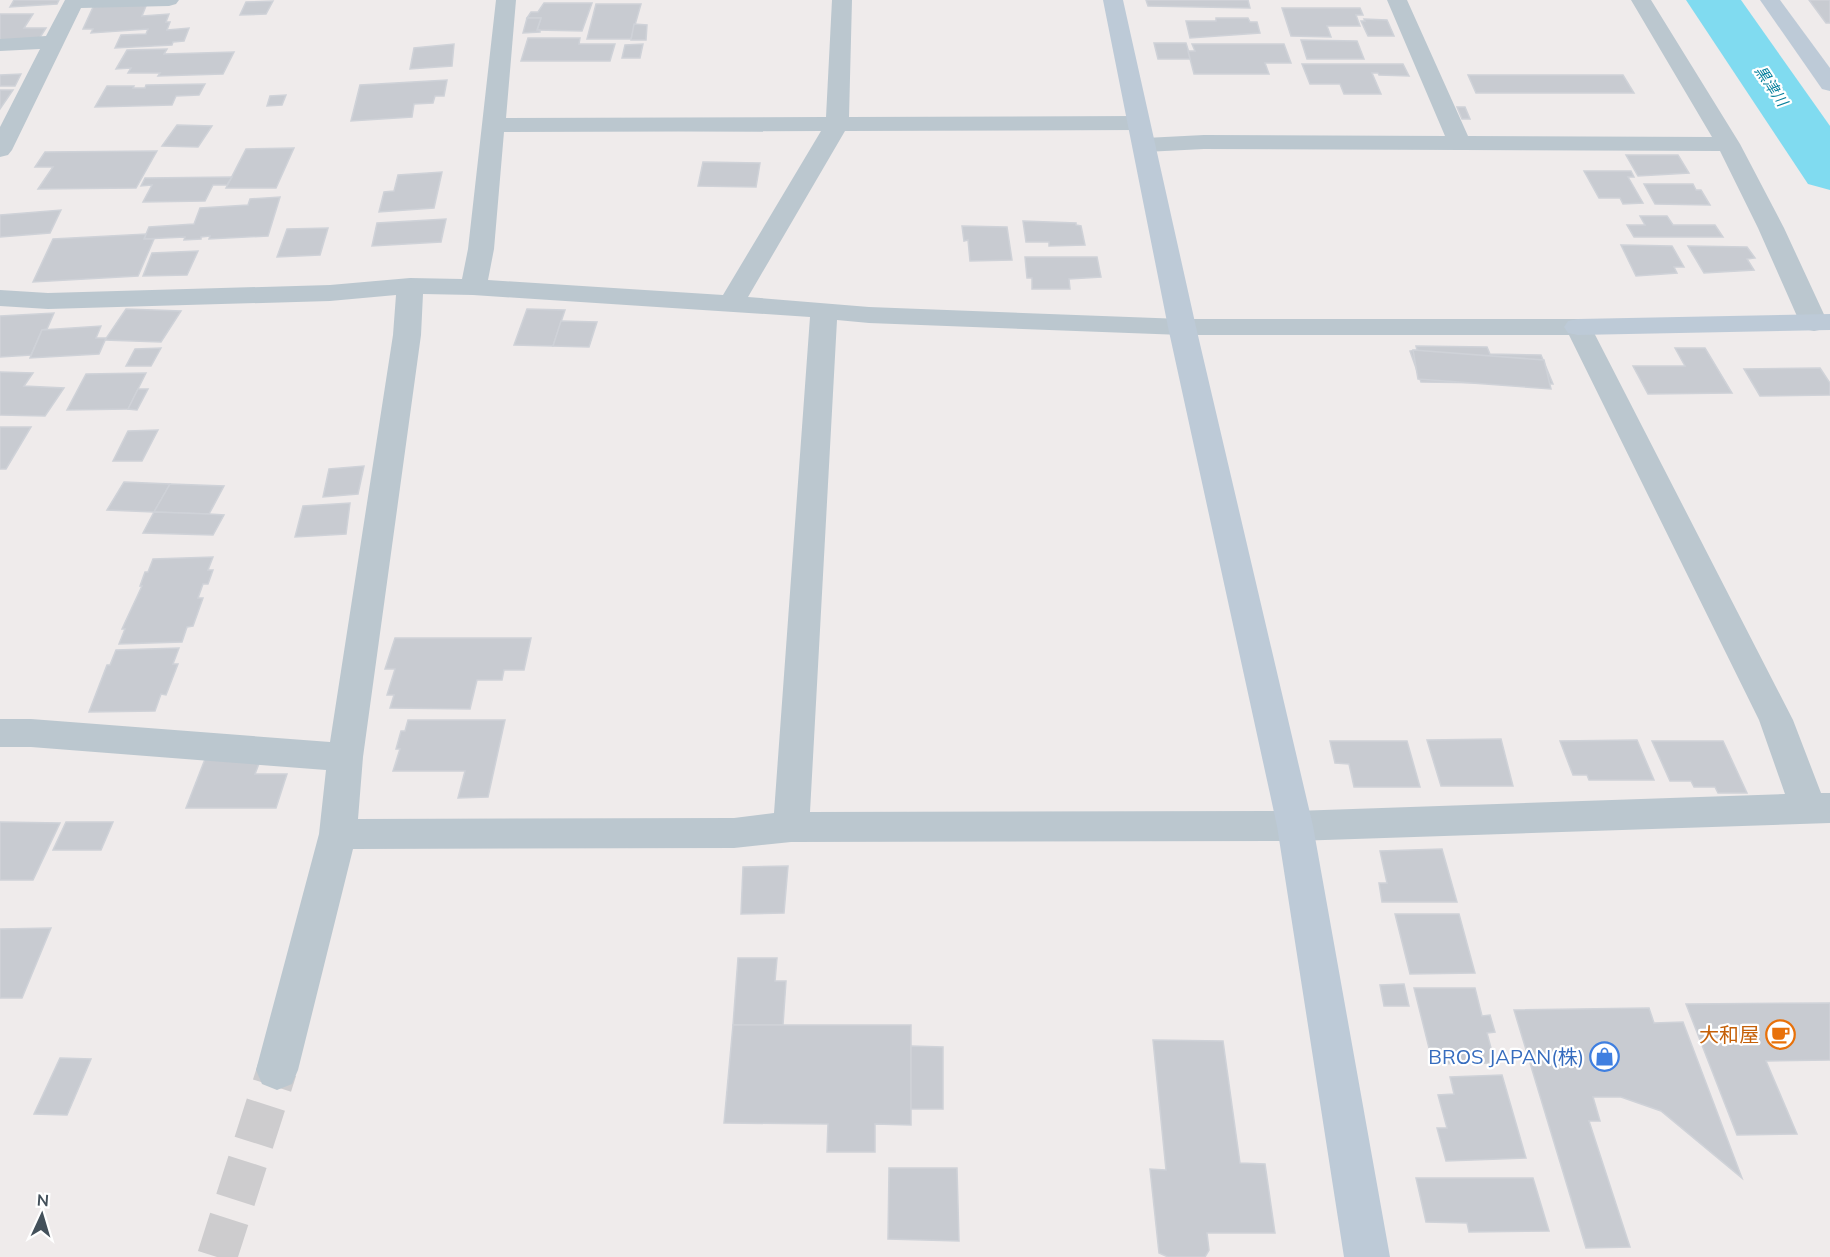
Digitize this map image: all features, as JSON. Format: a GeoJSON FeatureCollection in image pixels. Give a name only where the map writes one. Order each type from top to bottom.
{"type":"FeatureCollection","features":[{"type":"Feature","properties":{"kind":"street"},"geometry":{"type":"LineString","coordinates":[[0,150],[52,42],[75,1],[169,0]]}},
{"type":"Feature","properties":{"kind":"street"},"geometry":{"type":"LineString","coordinates":[[473,287],[482,249],[506,0]]}},
{"type":"Feature","properties":{"kind":"street"},"geometry":{"type":"LineString","coordinates":[[731,304],[837,124],[843,0]]}},
{"type":"Feature","properties":{"kind":"street"},"geometry":{"type":"LineString","coordinates":[[1113,0],[1182,327],[1295,826],[1367,1257]]}},
{"type":"Feature","properties":{"kind":"street"},"geometry":{"type":"LineString","coordinates":[[1397,0],[1460,144]]}},
{"type":"Feature","properties":{"kind":"street"},"geometry":{"type":"LineString","coordinates":[[0,298],[48,301],[307,293],[410,286],[473,287],[824,310],[869,315],[1182,327],[1578,327],[1822,323],[1728,144],[1641,0]]}},
{"type":"Feature","properties":{"kind":"street"},"geometry":{"type":"LineString","coordinates":[[1770,0],[1830,84]]}},
{"type":"Feature","properties":{"kind":"street"},"geometry":{"type":"LineString","coordinates":[[0,45],[52,42]]}},
{"type":"Feature","properties":{"kind":"street"},"geometry":{"type":"LineString","coordinates":[[494,125],[837,124],[1142,134],[1204,142],[1460,144],[1682,142],[1728,144]]}},
{"type":"Feature","properties":{"kind":"street"},"geometry":{"type":"LineString","coordinates":[[277,1070],[338,834],[345,757],[406,335],[410,286]]}},
{"type":"Feature","properties":{"kind":"street"},"geometry":{"type":"LineString","coordinates":[[791,827],[824,310]]}},
{"type":"Feature","properties":{"kind":"street"},"geometry":{"type":"LineString","coordinates":[[338,834],[734,833],[791,827],[1295,826],[1819,808],[1578,327]]}},
{"type":"Feature","properties":{"kind":"street"},"geometry":{"type":"LineString","coordinates":[[0,733],[31,732],[345,757]]}},
{"type":"Feature","properties":{"kind":"building"},"geometry":{"type":"Polygon","coordinates":[[[14,0],[59,0],[57,4],[10,7],[14,0]]]}},
{"type":"Feature","properties":{"kind":"building"},"geometry":{"type":"Polygon","coordinates":[[[1146,0],[1248,0],[1250,8],[1148,6],[1146,0]]]}},
{"type":"Feature","properties":{"kind":"building"},"geometry":{"type":"Polygon","coordinates":[[[1809,0],[1830,0],[1830,23],[1826,23],[1809,0]]]}},
{"type":"Feature","properties":{"kind":"building"},"geometry":{"type":"Polygon","coordinates":[[[148,1],[142,16],[169,14],[166,22],[170,22],[167,30],[189,28],[184,41],[173,42],[172,45],[115,48],[121,35],[146,34],[148,29],[91,33],[93,29],[83,29],[94,5],[148,1]]]}},
{"type":"Feature","properties":{"kind":"building"},"geometry":{"type":"Polygon","coordinates":[[[273,1],[266,14],[240,15],[246,2],[273,1]]]}},
{"type":"Feature","properties":{"kind":"building"},"geometry":{"type":"Polygon","coordinates":[[[544,3],[592,3],[582,31],[537,30],[541,18],[527,18],[531,12],[538,12],[544,3]]]}},
{"type":"Feature","properties":{"kind":"building"},"geometry":{"type":"Polygon","coordinates":[[[596,4],[641,4],[631,39],[587,39],[596,4]]]}},
{"type":"Feature","properties":{"kind":"building"},"geometry":{"type":"Polygon","coordinates":[[[1282,8],[1360,8],[1363,15],[1356,15],[1360,26],[1327,26],[1331,37],[1291,36],[1282,8]]]}},
{"type":"Feature","properties":{"kind":"building"},"geometry":{"type":"Polygon","coordinates":[[[0,14],[33,14],[24,28],[46,28],[39,39],[0,41],[0,14]]]}},
{"type":"Feature","properties":{"kind":"building"},"geometry":{"type":"Polygon","coordinates":[[[527,18],[541,18],[537,30],[540,32],[523,33],[527,18]]]}},
{"type":"Feature","properties":{"kind":"building"},"geometry":{"type":"Polygon","coordinates":[[[1216,18],[1248,18],[1250,22],[1257,22],[1260,33],[1190,38],[1186,21],[1216,21],[1216,18]]]}},
{"type":"Feature","properties":{"kind":"building"},"geometry":{"type":"Polygon","coordinates":[[[1364,19],[1387,20],[1394,36],[1368,36],[1361,21],[1365,21],[1364,19]]]}},
{"type":"Feature","properties":{"kind":"building"},"geometry":{"type":"Polygon","coordinates":[[[634,24],[647,25],[646,40],[631,40],[634,24]]]}},
{"type":"Feature","properties":{"kind":"building"},"geometry":{"type":"Polygon","coordinates":[[[528,38],[580,38],[579,44],[615,44],[610,61],[521,61],[528,38]]]}},
{"type":"Feature","properties":{"kind":"building"},"geometry":{"type":"Polygon","coordinates":[[[1301,40],[1357,41],[1364,59],[1307,59],[1301,40]]]}},
{"type":"Feature","properties":{"kind":"building"},"geometry":{"type":"Polygon","coordinates":[[[1154,43],[1186,43],[1191,59],[1158,59],[1154,43]]]}},
{"type":"Feature","properties":{"kind":"building"},"geometry":{"type":"Polygon","coordinates":[[[454,44],[452,66],[410,69],[414,48],[454,44]]]}},
{"type":"Feature","properties":{"kind":"building"},"geometry":{"type":"Polygon","coordinates":[[[643,44],[640,58],[622,58],[625,45],[643,44]]]}},
{"type":"Feature","properties":{"kind":"building"},"geometry":{"type":"Polygon","coordinates":[[[1192,44],[1284,44],[1291,63],[1265,63],[1269,74],[1194,74],[1188,51],[1195,51],[1192,44]]]}},
{"type":"Feature","properties":{"kind":"building"},"geometry":{"type":"Polygon","coordinates":[[[167,49],[164,54],[234,52],[223,74],[158,76],[160,73],[128,73],[131,68],[116,69],[127,50],[167,49]]]}},
{"type":"Feature","properties":{"kind":"building"},"geometry":{"type":"Polygon","coordinates":[[[1302,64],[1403,64],[1409,76],[1372,73],[1381,94],[1344,94],[1340,84],[1310,84],[1302,64]]]}},
{"type":"Feature","properties":{"kind":"building"},"geometry":{"type":"Polygon","coordinates":[[[21,74],[15,86],[0,86],[0,75],[21,74]]]}},
{"type":"Feature","properties":{"kind":"building"},"geometry":{"type":"Polygon","coordinates":[[[1468,75],[1623,75],[1634,93],[1476,93],[1468,75]]]}},
{"type":"Feature","properties":{"kind":"building"},"geometry":{"type":"Polygon","coordinates":[[[447,80],[444,96],[435,96],[433,103],[414,104],[412,117],[351,121],[360,85],[447,80]]]}},
{"type":"Feature","properties":{"kind":"building"},"geometry":{"type":"Polygon","coordinates":[[[205,84],[199,95],[176,96],[172,105],[95,107],[107,86],[145,88],[146,85],[205,84]]]}},
{"type":"Feature","properties":{"kind":"building"},"geometry":{"type":"Polygon","coordinates":[[[0,90],[13,90],[0,109],[0,90]]]}},
{"type":"Feature","properties":{"kind":"building"},"geometry":{"type":"Polygon","coordinates":[[[286,95],[282,105],[267,106],[270,96],[286,95]]]}},
{"type":"Feature","properties":{"kind":"building"},"geometry":{"type":"Polygon","coordinates":[[[1457,107],[1465,107],[1470,119],[1462,119],[1457,107]]]}},
{"type":"Feature","properties":{"kind":"building"},"geometry":{"type":"Polygon","coordinates":[[[177,125],[212,126],[198,147],[162,146],[177,125]]]}},
{"type":"Feature","properties":{"kind":"building"},"geometry":{"type":"Polygon","coordinates":[[[294,148],[276,188],[226,188],[246,149],[294,148]]]}},
{"type":"Feature","properties":{"kind":"building"},"geometry":{"type":"Polygon","coordinates":[[[157,151],[136,188],[38,189],[53,167],[35,167],[45,152],[157,151]]]}},
{"type":"Feature","properties":{"kind":"building"},"geometry":{"type":"Polygon","coordinates":[[[1626,155],[1678,155],[1689,173],[1638,176],[1626,155]]]}},
{"type":"Feature","properties":{"kind":"building"},"geometry":{"type":"Polygon","coordinates":[[[703,162],[760,163],[756,187],[698,186],[703,162]]]}},
{"type":"Feature","properties":{"kind":"building"},"geometry":{"type":"Polygon","coordinates":[[[1584,171],[1631,171],[1634,177],[1628,177],[1643,203],[1623,204],[1620,198],[1599,198],[1584,171]]]}},
{"type":"Feature","properties":{"kind":"building"},"geometry":{"type":"Polygon","coordinates":[[[442,172],[434,208],[379,212],[384,192],[394,191],[398,175],[442,172]]]}},
{"type":"Feature","properties":{"kind":"building"},"geometry":{"type":"Polygon","coordinates":[[[232,177],[227,185],[213,185],[205,201],[143,202],[152,185],[141,186],[145,178],[232,177]]]}},
{"type":"Feature","properties":{"kind":"building"},"geometry":{"type":"Polygon","coordinates":[[[1644,184],[1693,184],[1696,190],[1701,190],[1710,205],[1655,204],[1644,184]]]}},
{"type":"Feature","properties":{"kind":"building"},"geometry":{"type":"Polygon","coordinates":[[[280,197],[268,236],[209,239],[210,236],[184,240],[185,237],[144,239],[149,227],[194,224],[200,208],[248,205],[250,199],[280,197]]]}},
{"type":"Feature","properties":{"kind":"building"},"geometry":{"type":"Polygon","coordinates":[[[61,210],[50,233],[0,237],[0,215],[61,210]]]}},
{"type":"Feature","properties":{"kind":"building"},"geometry":{"type":"Polygon","coordinates":[[[1640,216],[1667,216],[1673,225],[1715,225],[1723,237],[1634,237],[1627,225],[1645,225],[1640,216]]]}},
{"type":"Feature","properties":{"kind":"building"},"geometry":{"type":"Polygon","coordinates":[[[446,219],[441,242],[372,246],[377,223],[446,219]]]}},
{"type":"Feature","properties":{"kind":"building"},"geometry":{"type":"Polygon","coordinates":[[[1023,221],[1076,223],[1081,226],[1085,245],[1049,246],[1049,242],[1026,242],[1023,221]]]}},
{"type":"Feature","properties":{"kind":"building"},"geometry":{"type":"Polygon","coordinates":[[[962,226],[1007,227],[1012,260],[970,261],[968,240],[964,241],[962,226]]]}},
{"type":"Feature","properties":{"kind":"building"},"geometry":{"type":"Polygon","coordinates":[[[328,228],[320,255],[277,257],[287,229],[328,228]]]}},
{"type":"Feature","properties":{"kind":"building"},"geometry":{"type":"Polygon","coordinates":[[[146,234],[144,239],[154,239],[138,276],[33,282],[53,239],[146,234]]]}},
{"type":"Feature","properties":{"kind":"building"},"geometry":{"type":"Polygon","coordinates":[[[1621,245],[1672,246],[1684,267],[1674,267],[1677,273],[1636,276],[1621,245]]]}},
{"type":"Feature","properties":{"kind":"building"},"geometry":{"type":"Polygon","coordinates":[[[1688,246],[1747,247],[1755,258],[1747,259],[1754,270],[1704,273],[1688,246]]]}},
{"type":"Feature","properties":{"kind":"building"},"geometry":{"type":"Polygon","coordinates":[[[198,251],[187,275],[143,276],[152,253],[198,251]]]}},
{"type":"Feature","properties":{"kind":"building"},"geometry":{"type":"Polygon","coordinates":[[[1025,257],[1097,257],[1101,277],[1069,279],[1070,289],[1032,289],[1032,278],[1027,278],[1025,257]]]}},
{"type":"Feature","properties":{"kind":"building"},"geometry":{"type":"Polygon","coordinates":[[[126,309],[181,311],[161,342],[105,340],[126,309]]]}},
{"type":"Feature","properties":{"kind":"building"},"geometry":{"type":"Polygon","coordinates":[[[527,309],[565,310],[553,346],[514,345],[527,309]]]}},
{"type":"Feature","properties":{"kind":"building"},"geometry":{"type":"Polygon","coordinates":[[[54,313],[47,329],[42,330],[31,355],[0,357],[0,316],[54,313]]]}},
{"type":"Feature","properties":{"kind":"building"},"geometry":{"type":"Polygon","coordinates":[[[561,321],[597,322],[589,347],[553,346],[561,321]]]}},
{"type":"Feature","properties":{"kind":"building"},"geometry":{"type":"Polygon","coordinates":[[[101,326],[96,338],[106,338],[99,354],[30,358],[42,330],[101,326]]]}},
{"type":"Feature","properties":{"kind":"building"},"geometry":{"type":"Polygon","coordinates":[[[1416,346],[1487,347],[1490,354],[1541,355],[1553,384],[1421,382],[1410,351],[1417,350],[1416,346]]]}},
{"type":"Feature","properties":{"kind":"building"},"geometry":{"type":"Polygon","coordinates":[[[161,348],[151,366],[126,366],[135,349],[161,348]]]}},
{"type":"Feature","properties":{"kind":"building"},"geometry":{"type":"Polygon","coordinates":[[[1675,348],[1705,348],[1732,393],[1648,394],[1633,366],[1685,366],[1675,348]]]}},
{"type":"Feature","properties":{"kind":"building"},"geometry":{"type":"Polygon","coordinates":[[[1413,350],[1544,360],[1551,389],[1418,379],[1413,350]]]}},
{"type":"Feature","properties":{"kind":"building"},"geometry":{"type":"Polygon","coordinates":[[[1820,368],[1830,383],[1830,395],[1760,396],[1744,369],[1820,368]]]}},
{"type":"Feature","properties":{"kind":"building"},"geometry":{"type":"Polygon","coordinates":[[[0,372],[33,373],[24,386],[64,388],[45,416],[0,415],[0,372]]]}},
{"type":"Feature","properties":{"kind":"building"},"geometry":{"type":"Polygon","coordinates":[[[146,373],[128,409],[67,410],[86,374],[146,373]]]}},
{"type":"Feature","properties":{"kind":"building"},"geometry":{"type":"Polygon","coordinates":[[[138,389],[148,389],[137,410],[128,409],[138,389]]]}},
{"type":"Feature","properties":{"kind":"building"},"geometry":{"type":"Polygon","coordinates":[[[0,427],[31,427],[6,469],[0,469],[0,427]]]}},
{"type":"Feature","properties":{"kind":"building"},"geometry":{"type":"Polygon","coordinates":[[[158,430],[142,461],[113,461],[128,431],[158,430]]]}},
{"type":"Feature","properties":{"kind":"building"},"geometry":{"type":"Polygon","coordinates":[[[364,466],[358,494],[323,497],[329,469],[364,466]]]}},
{"type":"Feature","properties":{"kind":"building"},"geometry":{"type":"Polygon","coordinates":[[[124,482],[170,484],[154,512],[107,510],[124,482]]]}},
{"type":"Feature","properties":{"kind":"building"},"geometry":{"type":"Polygon","coordinates":[[[170,484],[224,486],[209,514],[154,512],[170,484]]]}},
{"type":"Feature","properties":{"kind":"building"},"geometry":{"type":"Polygon","coordinates":[[[350,503],[346,534],[295,537],[303,506],[350,503]]]}},
{"type":"Feature","properties":{"kind":"building"},"geometry":{"type":"Polygon","coordinates":[[[154,512],[224,515],[213,535],[143,533],[154,512]]]}},
{"type":"Feature","properties":{"kind":"building"},"geometry":{"type":"Polygon","coordinates":[[[213,557],[208,570],[213,570],[208,584],[203,584],[198,598],[203,598],[193,626],[187,627],[182,642],[119,644],[125,629],[122,629],[142,586],[140,586],[145,572],[148,572],[153,559],[213,557]]]}},
{"type":"Feature","properties":{"kind":"building"},"geometry":{"type":"Polygon","coordinates":[[[395,638],[531,638],[524,670],[504,670],[502,680],[477,680],[470,709],[390,708],[394,695],[387,695],[395,669],[385,669],[395,638]]]}},
{"type":"Feature","properties":{"kind":"building"},"geometry":{"type":"Polygon","coordinates":[[[179,648],[173,664],[178,664],[166,695],[161,694],[155,711],[89,712],[107,665],[110,665],[116,650],[179,648]]]}},
{"type":"Feature","properties":{"kind":"building"},"geometry":{"type":"Polygon","coordinates":[[[408,720],[505,720],[488,797],[458,798],[465,771],[393,771],[400,749],[396,749],[401,731],[405,731],[408,720]]]}},
{"type":"Feature","properties":{"kind":"building"},"geometry":{"type":"Polygon","coordinates":[[[1501,739],[1513,786],[1441,786],[1427,740],[1501,739]]]}},
{"type":"Feature","properties":{"kind":"building"},"geometry":{"type":"Polygon","coordinates":[[[1637,740],[1654,780],[1589,780],[1587,775],[1573,775],[1560,741],[1637,740]]]}},
{"type":"Feature","properties":{"kind":"building"},"geometry":{"type":"Polygon","coordinates":[[[1330,741],[1407,741],[1420,787],[1354,787],[1349,764],[1335,763],[1330,741]]]}},
{"type":"Feature","properties":{"kind":"building"},"geometry":{"type":"Polygon","coordinates":[[[1652,741],[1723,741],[1747,793],[1718,793],[1715,787],[1694,787],[1691,781],[1670,781],[1652,741]]]}},
{"type":"Feature","properties":{"kind":"building"},"geometry":{"type":"Polygon","coordinates":[[[207,754],[260,761],[255,774],[287,774],[276,808],[186,808],[207,754]]]}},
{"type":"Feature","properties":{"kind":"building"},"geometry":{"type":"Polygon","coordinates":[[[0,822],[60,823],[33,880],[0,880],[0,822]]]}},
{"type":"Feature","properties":{"kind":"building"},"geometry":{"type":"Polygon","coordinates":[[[66,822],[113,822],[101,850],[53,850],[66,822]]]}},
{"type":"Feature","properties":{"kind":"building"},"geometry":{"type":"Polygon","coordinates":[[[1442,849],[1457,902],[1382,902],[1379,883],[1387,883],[1380,851],[1442,849]]]}},
{"type":"Feature","properties":{"kind":"building"},"geometry":{"type":"Polygon","coordinates":[[[788,866],[784,913],[741,914],[743,867],[788,866]]]}},
{"type":"Feature","properties":{"kind":"building"},"geometry":{"type":"Polygon","coordinates":[[[1395,914],[1459,914],[1475,973],[1410,974],[1395,914]]]}},
{"type":"Feature","properties":{"kind":"building"},"geometry":{"type":"Polygon","coordinates":[[[51,928],[22,998],[0,998],[0,929],[51,928]]]}},
{"type":"Feature","properties":{"kind":"building"},"geometry":{"type":"Polygon","coordinates":[[[738,958],[777,958],[775,981],[786,981],[783,1025],[733,1025],[738,958]]]}},
{"type":"Feature","properties":{"kind":"building"},"geometry":{"type":"Polygon","coordinates":[[[1404,984],[1409,1006],[1384,1006],[1380,985],[1404,984]]]}},
{"type":"Feature","properties":{"kind":"building"},"geometry":{"type":"Polygon","coordinates":[[[1414,988],[1475,988],[1482,1016],[1490,1015],[1495,1032],[1487,1033],[1495,1063],[1433,1064],[1414,988]]]}},
{"type":"Feature","properties":{"kind":"building"},"geometry":{"type":"Polygon","coordinates":[[[1830,1003],[1830,1060],[1766,1061],[1797,1134],[1737,1135],[1686,1004],[1830,1003]]]}},
{"type":"Feature","properties":{"kind":"building"},"geometry":{"type":"Polygon","coordinates":[[[1649,1008],[1654,1023],[1683,1022],[1742,1178],[1661,1111],[1621,1097],[1593,1097],[1600,1121],[1589,1121],[1630,1247],[1586,1248],[1514,1010],[1649,1008]]]}},
{"type":"Feature","properties":{"kind":"building"},"geometry":{"type":"Polygon","coordinates":[[[733,1025],[911,1025],[911,1125],[875,1124],[875,1152],[827,1152],[828,1124],[724,1123],[733,1025]]]}},
{"type":"Feature","properties":{"kind":"building"},"geometry":{"type":"Polygon","coordinates":[[[1153,1040],[1223,1041],[1240,1163],[1265,1164],[1275,1233],[1207,1233],[1209,1250],[1205,1257],[1168,1257],[1159,1253],[1150,1169],[1166,1170],[1153,1040]]]}},
{"type":"Feature","properties":{"kind":"building"},"geometry":{"type":"Polygon","coordinates":[[[911,1046],[943,1047],[943,1109],[911,1109],[911,1046]]]}},
{"type":"Feature","properties":{"kind":"building"},"geometry":{"type":"Polygon","coordinates":[[[60,1058],[91,1059],[67,1115],[34,1114],[60,1058]]]}},
{"type":"Feature","properties":{"kind":"building"},"geometry":{"type":"Polygon","coordinates":[[[1502,1075],[1526,1158],[1446,1161],[1437,1128],[1447,1128],[1438,1095],[1454,1094],[1450,1077],[1502,1075]]]}},
{"type":"Feature","properties":{"kind":"building"},"geometry":{"type":"Polygon","coordinates":[[[889,1168],[957,1168],[959,1241],[888,1239],[889,1168]]]}},
{"type":"Feature","properties":{"kind":"building"},"geometry":{"type":"Polygon","coordinates":[[[1416,1178],[1533,1178],[1549,1231],[1469,1232],[1467,1223],[1426,1222],[1416,1178]]]}},
{"type":"Feature","properties":{"kind":"waterway","name":"黒津川"},"geometry":{"type":"LineString","coordinates":[[1713,0],[1830,171]]}},
{"type":"Feature","properties":{"kind":"tunnel"},"geometry":{"type":"LineString","coordinates":[[217,1257],[277,1070]]}},
{"type":"Feature","properties":{"kind":"place","name":"大和屋"},"geometry":{"type":"Point","coordinates":[1780,1035]}},
{"type":"Feature","properties":{"kind":"place","name":"BROS JAPAN(株)"},"geometry":{"type":"Point","coordinates":[1605,1057]}}]}
